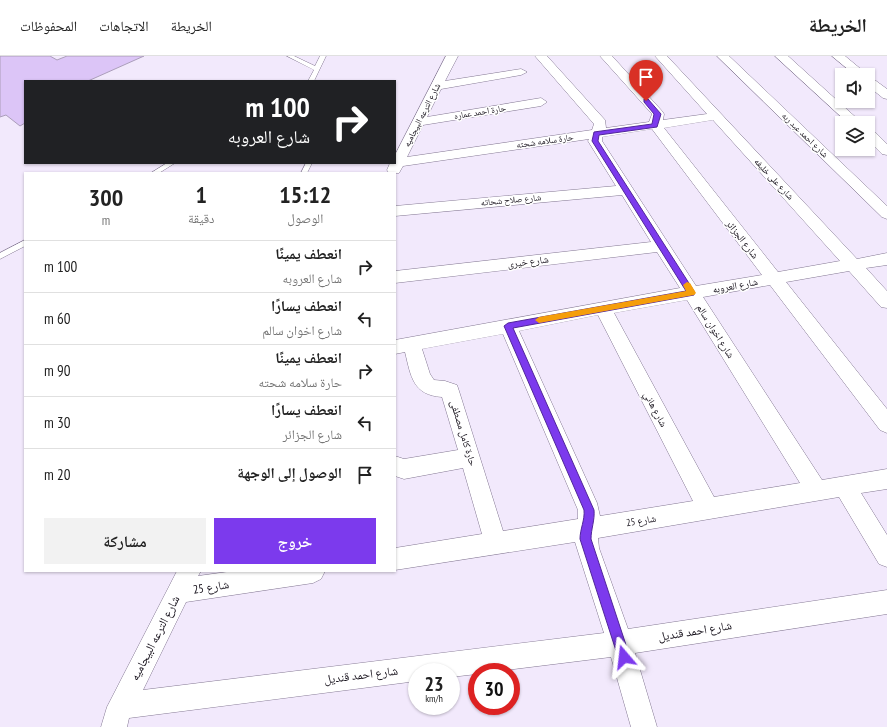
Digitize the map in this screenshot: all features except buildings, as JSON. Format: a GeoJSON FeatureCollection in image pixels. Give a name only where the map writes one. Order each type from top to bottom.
{"type":"FeatureCollection","features":[{"type":"Feature","properties":{"kind":"street","name":"شارع الترعه البيجاميه"},"geometry":{"type":"LineString","coordinates":[[395,168],[452,56]]}},
{"type":"Feature","properties":{"kind":"street","name":"شارع اخوان سالم"},"geometry":{"type":"LineString","coordinates":[[541,56],[600,123],[601,126],[596,134],[595,141],[817,491]]}},
{"type":"Feature","properties":{"kind":"street","name":"شارع الجزائر"},"geometry":{"type":"LineString","coordinates":[[606,56],[658,114],[655,125],[887,424]]}},
{"type":"Feature","properties":{"kind":"street","name":"شارع على خليفه"},"geometry":{"type":"LineString","coordinates":[[661,56],[887,302]]}},
{"type":"Feature","properties":{"kind":"street","name":"شارع احمد عبد ربه"},"geometry":{"type":"LineString","coordinates":[[723,56],[887,214]]}},
{"type":"Feature","properties":{"kind":"street"},"geometry":{"type":"LineString","coordinates":[[781,56],[848,116]]}},
{"type":"Feature","properties":{"kind":"street"},"geometry":{"type":"LineString","coordinates":[[838,56],[853,68]]}},
{"type":"Feature","properties":{"kind":"street"},"geometry":{"type":"LineString","coordinates":[[437,86],[521,72]]}},
{"type":"Feature","properties":{"kind":"street"},"geometry":{"type":"LineString","coordinates":[[875,86],[887,95]]}},
{"type":"Feature","properties":{"kind":"street","name":"حارة احمد عماره"},"geometry":{"type":"LineString","coordinates":[[418,122],[541,102]]}},
{"type":"Feature","properties":{"kind":"street","name":"حارة سلامه شحته"},"geometry":{"type":"LineString","coordinates":[[395,168],[596,134],[716,116]]}},
{"type":"Feature","properties":{"kind":"street"},"geometry":{"type":"LineString","coordinates":[[875,140],[887,150]]}},
{"type":"Feature","properties":{"kind":"street","name":"شارع صلاح شحاته"},"geometry":{"type":"LineString","coordinates":[[396,211],[626,190]]}},
{"type":"Feature","properties":{"kind":"street","name":"شارع خيرى"},"geometry":{"type":"LineString","coordinates":[[396,277],[662,246]]}},
{"type":"Feature","properties":{"kind":"street","name":"شارع العروبه"},"geometry":{"type":"LineString","coordinates":[[404,345],[603,308],[887,259]]}},
{"type":"Feature","properties":{"kind":"street","name":"شارع هاني"},"geometry":{"type":"LineString","coordinates":[[603,308],[710,509]]}},
{"type":"Feature","properties":{"kind":"street"},"geometry":{"type":"LineString","coordinates":[[508,326],[589,510],[589,523],[586,529],[588,548],[620,642],[644,727]]}},
{"type":"Feature","properties":{"kind":"street","name":"حارة كامل مصطفى"},"geometry":{"type":"LineString","coordinates":[[404,345],[424,384],[430,388],[443,388],[450,391],[496,543]]}},
{"type":"Feature","properties":{"kind":"street"},"geometry":{"type":"LineString","coordinates":[[396,466],[404,469],[471,457]]}},
{"type":"Feature","properties":{"kind":"street","name":"شارع 25"},"geometry":{"type":"LineString","coordinates":[[396,559],[710,509],[887,479]]}},
{"type":"Feature","properties":{"kind":"street"},"geometry":{"type":"LineString","coordinates":[[844,486],[887,556]]}},
{"type":"Feature","properties":{"kind":"street","name":"شارع 25"},"geometry":{"type":"LineString","coordinates":[[184,581],[300,572]]}},
{"type":"Feature","properties":{"kind":"street","name":"شارع الترعه البيجاميه"},"geometry":{"type":"LineString","coordinates":[[118,716],[184,581]]}},
{"type":"Feature","properties":{"kind":"street","name":"شارع احمد قنديل"},"geometry":{"type":"LineString","coordinates":[[118,716],[887,602]]}},
{"type":"Feature","properties":{"kind":"lane"},"geometry":{"type":"LineString","coordinates":[[290,56],[317,69]]}},
{"type":"Feature","properties":{"kind":"lane"},"geometry":{"type":"LineString","coordinates":[[312,80],[323,56]]}},
{"type":"Feature","properties":{"kind":"lane"},"geometry":{"type":"LineString","coordinates":[[156,172],[170,164]]}},
{"type":"Feature","properties":{"kind":"lane"},"geometry":{"type":"LineString","coordinates":[[0,256],[24,244]]}},
{"type":"Feature","properties":{"kind":"slow traffic"},"geometry":{"type":"LineString","coordinates":[[539,320],[692,293],[687,285]]}},
{"type":"Feature","properties":{"kind":"route"},"geometry":{"type":"LineString","coordinates":[[624,657],[585,539],[586,529],[590,517],[589,510],[508,326],[692,293],[595,141],[596,134],[655,125],[658,114],[646,101]]}}]}
